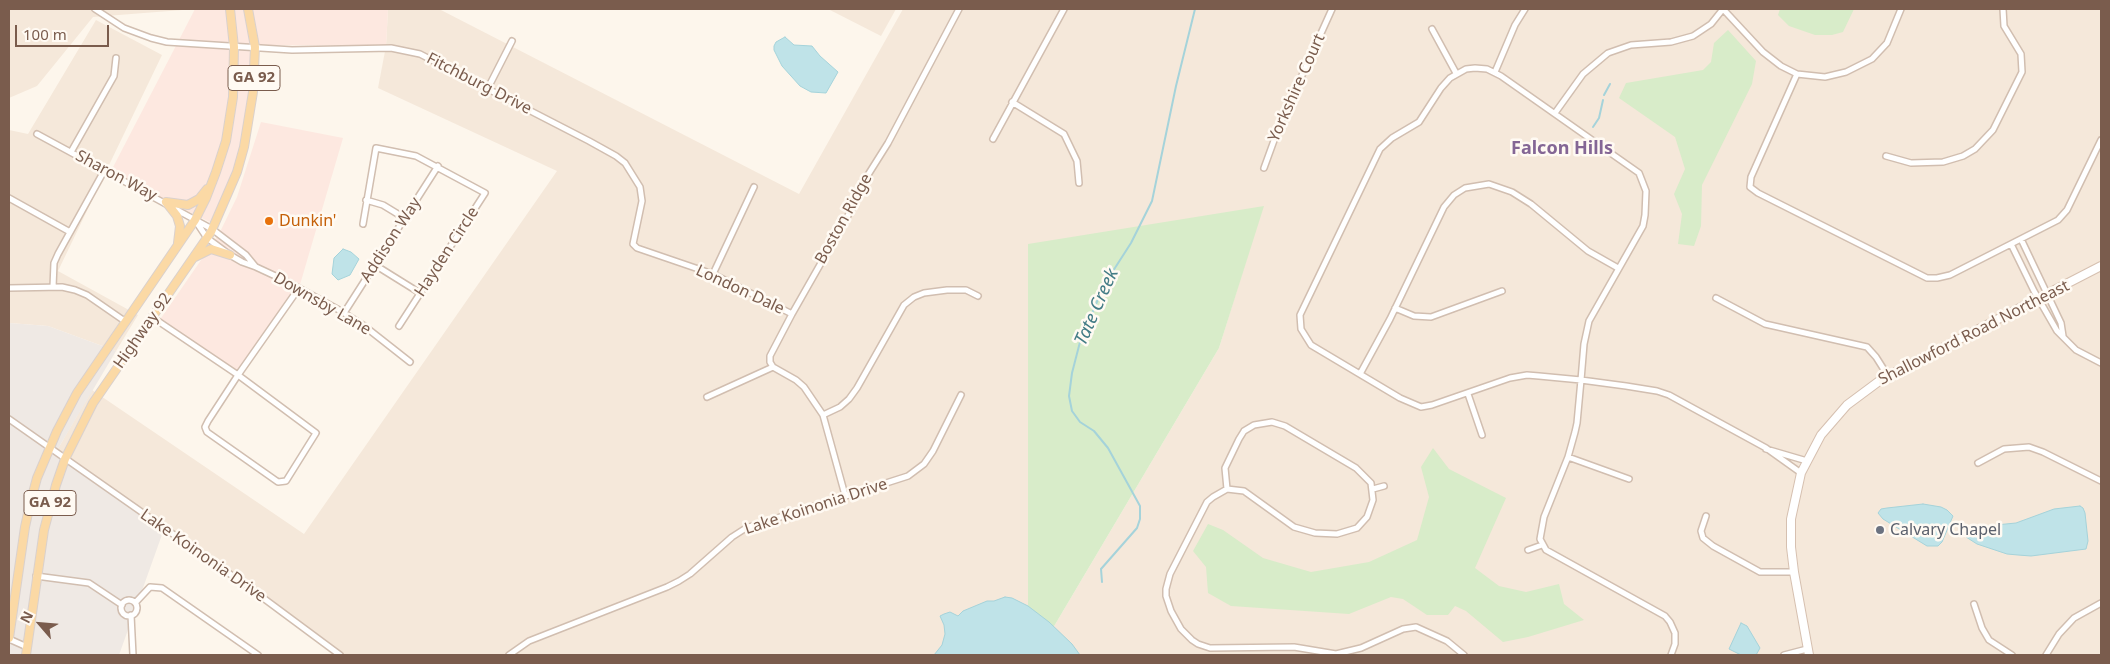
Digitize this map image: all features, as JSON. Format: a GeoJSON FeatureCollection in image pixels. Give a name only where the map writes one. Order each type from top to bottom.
{"type":"FeatureCollection","features":[{"type":"Feature","properties":{"kind":"main road","name":"Highway 92"},"geometry":{"type":"LineString","coordinates":[[9,639],[25,527],[38,478],[50,448],[77,393],[178,247],[195,220],[212,183],[227,133],[233,97],[234,47],[230,9]]}},
{"type":"Feature","properties":{"kind":"main road","name":"Highway 92"},"geometry":{"type":"LineString","coordinates":[[26,655],[36,576],[48,509],[66,459],[93,403],[207,238],[237,172],[244,147],[253,92],[255,47],[248,9]]}},
{"type":"Feature","properties":{"kind":"main road"},"geometry":{"type":"LineString","coordinates":[[166,202],[188,205],[199,199],[212,183]]}},
{"type":"Feature","properties":{"kind":"main road"},"geometry":{"type":"LineString","coordinates":[[166,202],[177,216],[180,226],[178,247]]}},
{"type":"Feature","properties":{"kind":"main road"},"geometry":{"type":"LineString","coordinates":[[193,258],[211,249],[230,255]]}},
{"type":"Feature","properties":{"kind":"street","name":"Fitchburg Drive"},"geometry":{"type":"LineString","coordinates":[[95,9],[124,28],[151,38],[188,44],[292,50],[354,48],[409,50],[420,54],[616,156],[625,163],[640,187],[642,201],[633,244]]}},
{"type":"Feature","properties":{"kind":"street","name":"Boston Ridge"},"geometry":{"type":"LineString","coordinates":[[773,367],[770,362],[770,356],[854,205],[866,178],[888,143],[959,9]]}},
{"type":"Feature","properties":{"kind":"street"},"geometry":{"type":"LineString","coordinates":[[993,139],[1064,9]]}},
{"type":"Feature","properties":{"kind":"street","name":"Yorkshire Court"},"geometry":{"type":"LineString","coordinates":[[1264,168],[1280,124],[1332,9]]}},
{"type":"Feature","properties":{"kind":"street"},"geometry":{"type":"LineString","coordinates":[[1495,72],[1515,26],[1525,9]]}},
{"type":"Feature","properties":{"kind":"street"},"geometry":{"type":"LineString","coordinates":[[1555,113],[1582,74],[1608,53],[1631,45],[1671,42],[1693,36],[1710,24],[1723,9],[1769,58],[1797,74],[1830,76],[1863,65],[1872,58],[1887,43],[1901,9]]}},
{"type":"Feature","properties":{"kind":"street"},"geometry":{"type":"LineString","coordinates":[[1886,156],[1911,163],[1943,162],[1964,156],[1975,149],[1993,130],[2022,72],[2021,54],[2004,26],[2003,9]]}},
{"type":"Feature","properties":{"kind":"street"},"geometry":{"type":"LineString","coordinates":[[1432,29],[1456,73]]}},
{"type":"Feature","properties":{"kind":"street"},"geometry":{"type":"LineString","coordinates":[[488,88],[512,41]]}},
{"type":"Feature","properties":{"kind":"street"},"geometry":{"type":"LineString","coordinates":[[71,152],[114,76],[116,58]]}},
{"type":"Feature","properties":{"kind":"street"},"geometry":{"type":"LineString","coordinates":[[1671,655],[1675,644],[1675,633],[1665,616],[1546,550],[1540,539],[1544,517],[1568,457],[1577,423],[1581,380],[1586,333],[1589,321],[1642,226],[1646,203],[1644,183],[1639,173],[1495,72],[1475,68],[1456,73],[1444,82],[1419,122],[1392,138],[1380,149],[1300,315],[1301,329],[1311,345],[1409,402],[1421,406],[1432,405],[1510,378],[1527,375],[1581,380],[1642,388],[1663,393],[1766,448],[1802,473]]}},
{"type":"Feature","properties":{"kind":"street"},"geometry":{"type":"LineString","coordinates":[[1797,74],[1748,187],[1927,278],[1943,278],[2058,220],[2067,210],[2101,140]]}},
{"type":"Feature","properties":{"kind":"street"},"geometry":{"type":"LineString","coordinates":[[1012,102],[1064,134],[1077,161],[1079,183]]}},
{"type":"Feature","properties":{"kind":"street","name":"Sharon Way"},"geometry":{"type":"LineString","coordinates":[[37,134],[166,202],[195,220]]}},
{"type":"Feature","properties":{"kind":"street","name":"Hayden Circle"},"geometry":{"type":"LineString","coordinates":[[363,224],[376,148],[416,156],[438,166],[485,193],[399,326]]}},
{"type":"Feature","properties":{"kind":"street","name":"Addison Way"},"geometry":{"type":"LineString","coordinates":[[344,313],[406,219],[438,166]]}},
{"type":"Feature","properties":{"kind":"street"},"geometry":{"type":"LineString","coordinates":[[53,288],[54,263],[104,171]]}},
{"type":"Feature","properties":{"kind":"street"},"geometry":{"type":"LineString","coordinates":[[1360,374],[1395,308],[1444,207],[1454,195],[1465,188],[1478,184],[1496,185],[1520,196],[1588,251],[1618,268]]}},
{"type":"Feature","properties":{"kind":"street"},"geometry":{"type":"LineString","coordinates":[[713,274],[754,187]]}},
{"type":"Feature","properties":{"kind":"street"},"geometry":{"type":"LineString","coordinates":[[9,198],[70,232]]}},
{"type":"Feature","properties":{"kind":"street"},"geometry":{"type":"LineString","coordinates":[[366,200],[383,206],[406,219]]}},
{"type":"Feature","properties":{"kind":"street","name":"Downsby Lane"},"geometry":{"type":"LineString","coordinates":[[195,220],[212,229],[246,255],[256,267]]}},
{"type":"Feature","properties":{"kind":"street","name":"Downsby Lane"},"geometry":{"type":"LineString","coordinates":[[195,220],[207,238],[230,255],[299,288],[344,313],[410,362]]}},
{"type":"Feature","properties":{"kind":"street"},"geometry":{"type":"LineString","coordinates":[[2021,239],[2061,323],[2063,337]]}},
{"type":"Feature","properties":{"kind":"street","name":"London Dale"},"geometry":{"type":"LineString","coordinates":[[633,244],[644,252],[713,274],[792,314]]}},
{"type":"Feature","properties":{"kind":"street"},"geometry":{"type":"LineString","coordinates":[[2011,244],[2057,331],[2076,350],[2101,363]]}},
{"type":"Feature","properties":{"kind":"street"},"geometry":{"type":"LineString","coordinates":[[375,265],[420,292]]}},
{"type":"Feature","properties":{"kind":"street","name":"Shallowford Road Northeast"},"geometry":{"type":"LineString","coordinates":[[1808,652],[1794,572],[1791,547],[1791,518],[1802,473],[1821,435],[1843,409],[1869,387],[2101,266]]}},
{"type":"Feature","properties":{"kind":"street"},"geometry":{"type":"LineString","coordinates":[[9,288],[75,290],[87,295],[126,322]]}},
{"type":"Feature","properties":{"kind":"street"},"geometry":{"type":"LineString","coordinates":[[152,317],[238,375],[316,433],[286,481],[278,482],[207,432],[206,427],[208,420],[238,375],[299,288]]}},
{"type":"Feature","properties":{"kind":"street"},"geometry":{"type":"LineString","coordinates":[[823,415],[849,399],[904,305],[914,297],[947,290],[966,290],[978,296]]}},
{"type":"Feature","properties":{"kind":"street"},"geometry":{"type":"LineString","coordinates":[[1395,308],[1414,316],[1431,317],[1502,291]]}},
{"type":"Feature","properties":{"kind":"street"},"geometry":{"type":"LineString","coordinates":[[1716,298],[1769,326],[1863,346],[1873,352],[1888,376]]}},
{"type":"Feature","properties":{"kind":"street"},"geometry":{"type":"LineString","coordinates":[[707,397],[773,367],[796,380],[823,415],[845,495]]}},
{"type":"Feature","properties":{"kind":"street"},"geometry":{"type":"LineString","coordinates":[[1468,394],[1482,435]]}},
{"type":"Feature","properties":{"kind":"street","name":"Lake Koinonia Drive"},"geometry":{"type":"LineString","coordinates":[[509,655],[529,641],[680,581],[732,537],[746,528],[906,476],[924,464],[933,451],[961,395]]}},
{"type":"Feature","properties":{"kind":"street","name":"Lake Koinonia Drive"},"geometry":{"type":"LineString","coordinates":[[9,419],[247,586],[340,655]]}},
{"type":"Feature","properties":{"kind":"street"},"geometry":{"type":"LineString","coordinates":[[1226,489],[1225,468],[1239,439],[1248,428],[1265,422],[1285,426],[1356,468],[1367,478],[1373,489],[1373,503],[1367,517],[1357,528],[1337,534],[1316,533],[1294,528],[1250,494],[1226,489],[1219,492],[1207,502],[1170,574],[1166,589],[1168,604],[1181,629],[1198,644],[1210,648],[1299,648],[1336,654],[1361,648],[1403,629],[1416,627],[1447,641],[1464,655]]}},
{"type":"Feature","properties":{"kind":"street"},"geometry":{"type":"LineString","coordinates":[[1978,463],[2004,448],[2024,446],[2043,452],[2101,482]]}},
{"type":"Feature","properties":{"kind":"street"},"geometry":{"type":"LineString","coordinates":[[1766,448],[1807,461]]}},
{"type":"Feature","properties":{"kind":"street"},"geometry":{"type":"LineString","coordinates":[[1568,457],[1629,479]]}},
{"type":"Feature","properties":{"kind":"street"},"geometry":{"type":"LineString","coordinates":[[1373,489],[1384,486]]}},
{"type":"Feature","properties":{"kind":"street"},"geometry":{"type":"LineString","coordinates":[[1706,516],[1701,531],[1703,538],[1713,546],[1760,572],[1794,572]]}},
{"type":"Feature","properties":{"kind":"street"},"geometry":{"type":"LineString","coordinates":[[1528,550],[1542,545]]}},
{"type":"Feature","properties":{"kind":"street"},"geometry":{"type":"LineString","coordinates":[[36,576],[89,583],[122,605],[124,614],[131,615]]}},
{"type":"Feature","properties":{"kind":"street"},"geometry":{"type":"LineString","coordinates":[[135,603],[150,587],[162,588],[258,655]]}},
{"type":"Feature","properties":{"kind":"street"},"geometry":{"type":"LineString","coordinates":[[122,605],[128,600],[135,603]]}},
{"type":"Feature","properties":{"kind":"street"},"geometry":{"type":"LineString","coordinates":[[133,655],[131,615],[136,610],[135,603]]}},
{"type":"Feature","properties":{"kind":"street"},"geometry":{"type":"LineString","coordinates":[[2046,655],[2058,634],[2070,621],[2082,612],[2101,603]]}},
{"type":"Feature","properties":{"kind":"street"},"geometry":{"type":"LineString","coordinates":[[1974,604],[1982,628],[1989,640],[2012,655]]}},
{"type":"Feature","properties":{"kind":"street"},"geometry":{"type":"LineString","coordinates":[[9,639],[27,646]]}},
{"type":"Feature","properties":{"kind":"street"},"geometry":{"type":"LineString","coordinates":[[1284,647],[1284,655]]}},
{"type":"Feature","properties":{"kind":"street"},"geometry":{"type":"LineString","coordinates":[[1361,648],[1363,655]]}},
{"type":"Feature","properties":{"kind":"street"},"geometry":{"type":"LineString","coordinates":[[1784,655],[1793,652],[1808,652]]}},
{"type":"Feature","properties":{"kind":"shaded area"},"geometry":{"type":"Polygon","coordinates":[[[9,9],[195,9],[93,17],[37,86],[9,98],[9,9]]]}},
{"type":"Feature","properties":{"kind":"shaded area"},"geometry":{"type":"Polygon","coordinates":[[[195,9],[388,9],[386,46],[256,45],[249,146],[218,226],[110,173],[195,9]]]}},
{"type":"Feature","properties":{"kind":"shaded area"},"geometry":{"type":"Polygon","coordinates":[[[388,9],[439,9],[799,194],[903,9],[2101,9],[2101,655],[1037,655],[1219,348],[1263,206],[1028,655],[337,655],[56,452],[92,390],[304,534],[557,171],[378,88],[386,46],[388,9]]]}},
{"type":"Feature","properties":{"kind":"shaded area"},"geometry":{"type":"Polygon","coordinates":[[[828,9],[896,9],[881,36],[828,9]]]}},
{"type":"Feature","properties":{"kind":"shaded area"},"geometry":{"type":"Polygon","coordinates":[[[96,20],[162,55],[58,271],[138,315],[116,351],[48,326],[9,323],[9,130],[28,134],[96,20]]]}},
{"type":"Feature","properties":{"kind":"shaded area"},"geometry":{"type":"Polygon","coordinates":[[[261,122],[343,138],[299,288],[238,375],[159,321],[219,234],[237,197],[261,122]]]}},
{"type":"Feature","properties":{"kind":"shaded area"},"geometry":{"type":"Polygon","coordinates":[[[9,323],[48,326],[116,351],[56,452],[164,529],[119,655],[9,655],[9,323]]]}},
{"type":"Feature","properties":{"kind":"green space"},"geometry":{"type":"Polygon","coordinates":[[[1780,9],[1854,9],[1843,32],[1832,35],[1815,35],[1789,26],[1778,15],[1780,9]]]}},
{"type":"Feature","properties":{"kind":"green space"},"geometry":{"type":"Polygon","coordinates":[[[1728,30],[1756,61],[1752,84],[1702,185],[1701,226],[1694,246],[1678,244],[1682,214],[1674,194],[1685,169],[1675,137],[1619,98],[1626,83],[1703,70],[1711,62],[1714,43],[1728,30]]]}},
{"type":"Feature","properties":{"kind":"green space"},"geometry":{"type":"Polygon","coordinates":[[[1264,206],[1219,348],[1037,655],[1028,655],[1028,244],[1264,206]]]}},
{"type":"Feature","properties":{"kind":"green space"},"geometry":{"type":"Polygon","coordinates":[[[1433,448],[1449,469],[1506,498],[1475,568],[1499,586],[1526,592],[1559,584],[1564,604],[1584,620],[1528,637],[1503,642],[1466,611],[1455,606],[1448,615],[1427,615],[1403,599],[1391,597],[1349,614],[1231,606],[1208,593],[1206,567],[1193,551],[1208,524],[1223,530],[1263,558],[1311,572],[1369,562],[1417,540],[1429,497],[1421,467],[1433,448]]]}},
{"type":"Feature","properties":{"kind":"water"},"geometry":{"type":"Polygon","coordinates":[[[785,37],[794,45],[812,46],[838,72],[826,93],[811,92],[800,86],[782,66],[774,46],[776,42],[785,37]]]}},
{"type":"Feature","properties":{"kind":"water"},"geometry":{"type":"Polygon","coordinates":[[[343,249],[351,252],[359,259],[350,275],[338,280],[332,274],[334,258],[343,249]]]}},
{"type":"Feature","properties":{"kind":"water"},"geometry":{"type":"Polygon","coordinates":[[[1923,504],[1941,507],[1953,516],[1942,542],[1938,546],[1927,546],[1883,519],[1878,513],[1881,509],[1923,504]]]}},
{"type":"Feature","properties":{"kind":"water"},"geometry":{"type":"Polygon","coordinates":[[[2080,506],[2085,513],[2088,541],[2086,549],[2031,556],[2007,554],[1977,544],[1966,537],[1968,531],[1975,527],[2016,523],[2054,509],[2080,506]]]}},
{"type":"Feature","properties":{"kind":"water"},"geometry":{"type":"Polygon","coordinates":[[[1005,597],[1012,598],[1028,606],[1049,622],[1072,644],[1080,655],[934,655],[942,645],[945,634],[940,616],[950,612],[958,616],[963,611],[987,601],[994,601],[1005,597]]]}},
{"type":"Feature","properties":{"kind":"water"},"geometry":{"type":"Polygon","coordinates":[[[1741,623],[1747,626],[1760,648],[1756,655],[1741,655],[1729,649],[1741,623]]]}},
{"type":"Feature","properties":{"kind":"waterway","name":"Tate Creek"},"geometry":{"type":"LineString","coordinates":[[1102,582],[1101,569],[1137,528],[1140,519],[1140,506],[1108,448],[1094,431],[1080,422],[1072,411],[1069,396],[1072,373],[1080,342],[1104,285],[1131,243],[1152,201],[1176,86],[1195,9]]}},
{"type":"Feature","properties":{"kind":"waterway"},"geometry":{"type":"LineString","coordinates":[[1604,95],[1610,84]]}},
{"type":"Feature","properties":{"kind":"waterway"},"geometry":{"type":"LineString","coordinates":[[1593,127],[1599,118],[1603,100]]}},
{"type":"Feature","properties":{"kind":"place","name":"Dunkin'"},"geometry":{"type":"Point","coordinates":[269,221]}},
{"type":"Feature","properties":{"kind":"place","name":"Calvary Chapel"},"geometry":{"type":"Point","coordinates":[1880,530]}},
{"type":"Feature","properties":{"kind":"district","name":"Falcon Hills"},"geometry":{"type":"Point","coordinates":[1562,149]}}]}
